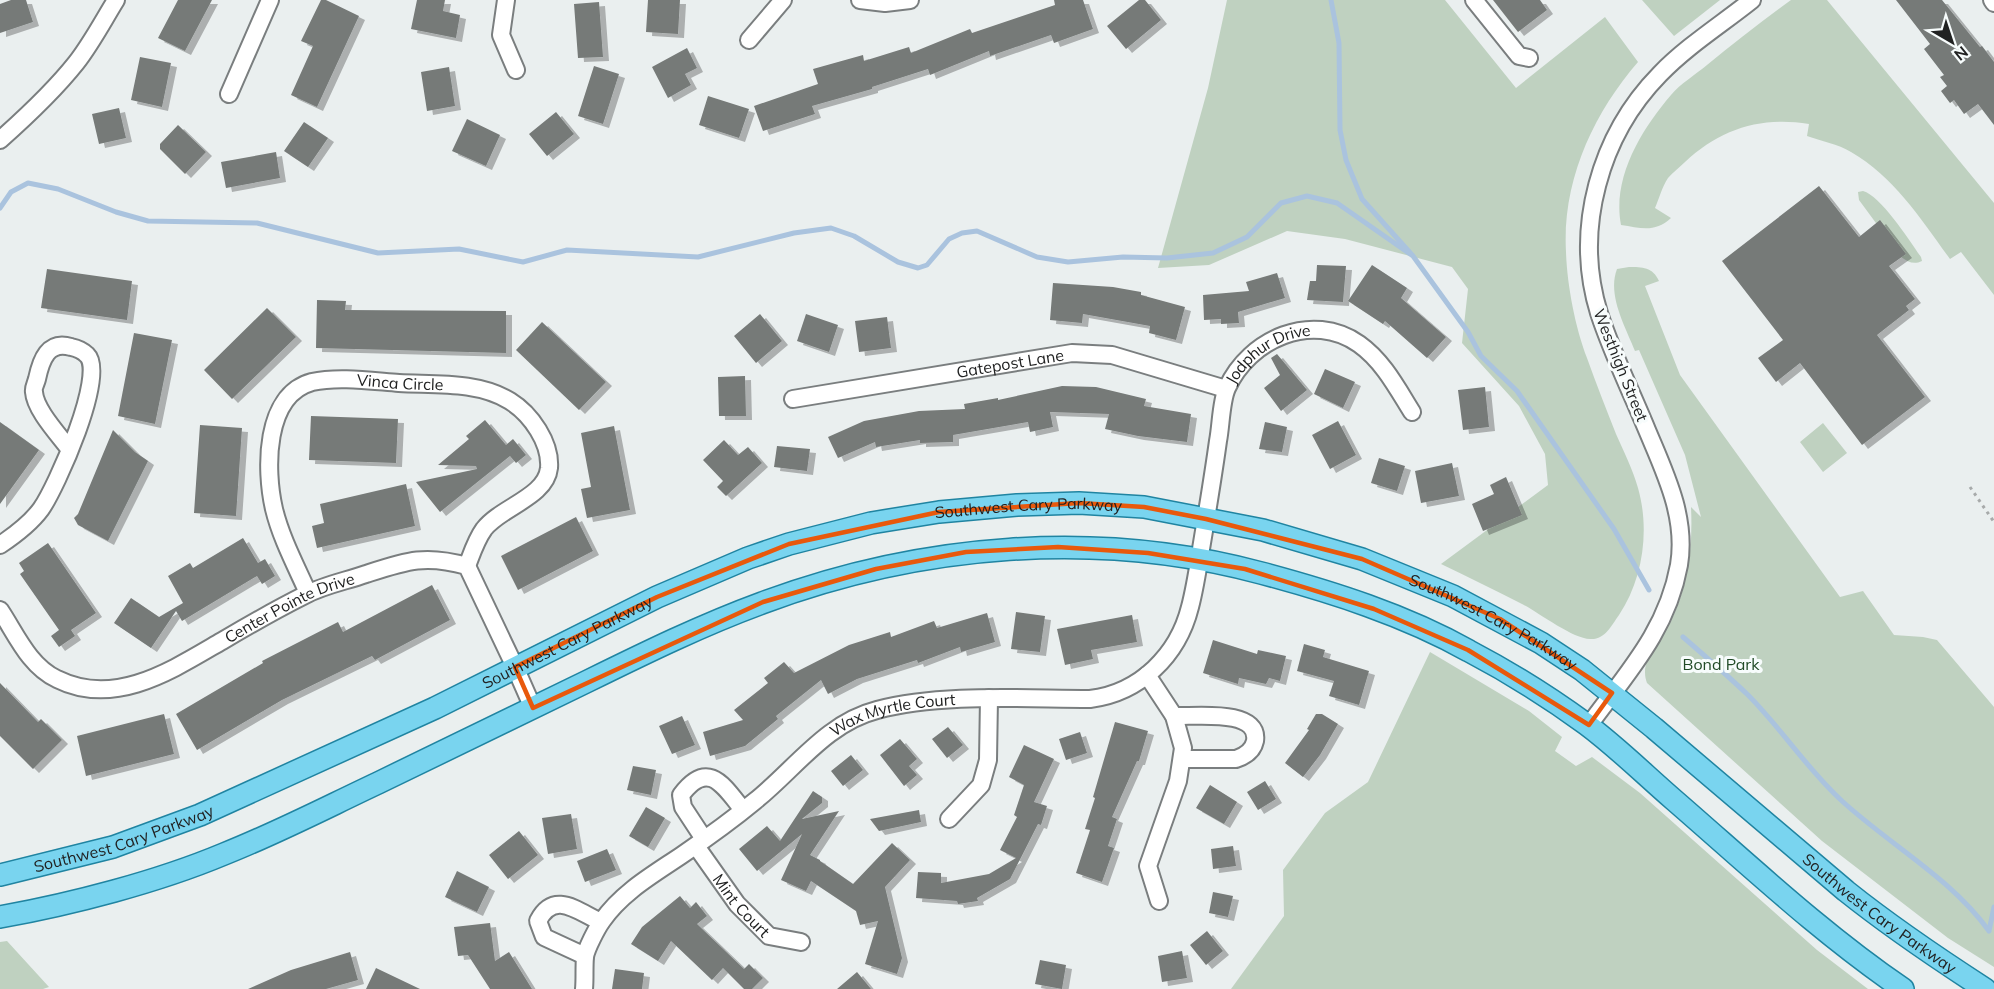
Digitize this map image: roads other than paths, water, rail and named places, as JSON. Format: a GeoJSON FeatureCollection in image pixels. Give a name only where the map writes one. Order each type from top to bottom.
{"type":"FeatureCollection","features":[{"type":"Feature","properties":{"kind":"main road","name":"Southwest Cary Parkway"},"geometry":{"type":"LineString","coordinates":[[0,875],[112,847],[200,816],[435,708],[657,597],[748,558],[789,544],[871,523],[966,509],[1079,503],[1144,507],[1263,530],[1318,545],[1436,588],[1500,619],[1541,643],[1612,693],[1846,891],[1919,947],[1985,989]]}},
{"type":"Feature","properties":{"kind":"main road"},"geometry":{"type":"LineString","coordinates":[[0,917],[132,885],[220,856],[295,823],[684,634],[753,606],[876,568],[966,552],[1058,547],[1148,552],[1199,559],[1245,569],[1338,595],[1422,627],[1468,650],[1536,690],[1589,725],[1813,922],[1903,989]]}},
{"type":"Feature","properties":{"kind":"street"},"geometry":{"type":"LineString","coordinates":[[0,140],[56,87],[77,61],[116,0]]}},
{"type":"Feature","properties":{"kind":"street"},"geometry":{"type":"LineString","coordinates":[[230,94],[270,0]]}},
{"type":"Feature","properties":{"kind":"street"},"geometry":{"type":"LineString","coordinates":[[506,0],[501,36],[516,70]]}},
{"type":"Feature","properties":{"kind":"street"},"geometry":{"type":"LineString","coordinates":[[749,40],[783,0]]}},
{"type":"Feature","properties":{"kind":"street"},"geometry":{"type":"LineString","coordinates":[[860,0],[885,3],[910,0]]}},
{"type":"Feature","properties":{"kind":"street"},"geometry":{"type":"LineString","coordinates":[[1474,0],[1519,56],[1529,58]]}},
{"type":"Feature","properties":{"kind":"street","name":"Westhigh Street"},"geometry":{"type":"LineString","coordinates":[[1589,725],[1651,640],[1668,609],[1679,563],[1680,526],[1670,484],[1599,312],[1591,278],[1589,248],[1593,200],[1605,158],[1637,100],[1669,65],[1752,0]]}},
{"type":"Feature","properties":{"kind":"street","name":"Jodphur Drive"},"geometry":{"type":"LineString","coordinates":[[1206,519],[1226,389],[1239,367],[1265,343],[1296,331],[1328,331],[1347,337],[1375,358],[1389,375],[1412,412]]}},
{"type":"Feature","properties":{"kind":"street"},"geometry":{"type":"LineString","coordinates":[[0,545],[27,525],[40,510],[57,482],[70,450],[92,377],[93,363],[87,355],[66,346],[54,347],[45,354],[41,362],[34,392],[45,417],[70,450]]}},
{"type":"Feature","properties":{"kind":"street","name":"Gatepost Lane"},"geometry":{"type":"LineString","coordinates":[[793,399],[1072,353],[1112,355],[1226,389]]}},
{"type":"Feature","properties":{"kind":"street","name":"Vinca Circle"},"geometry":{"type":"LineString","coordinates":[[308,593],[275,511],[271,494],[270,446],[274,423],[284,400],[297,389],[313,382],[348,380],[466,387],[492,392],[510,401],[525,414],[544,441],[549,455],[549,471],[540,487],[529,497],[505,511],[485,527],[476,542],[467,566]]}},
{"type":"Feature","properties":{"kind":"street","name":"Wax Myrtle Court"},"geometry":{"type":"LineString","coordinates":[[584,989],[585,956],[601,922],[614,906],[630,891],[743,810],[819,742],[858,717],[876,710],[911,703],[989,698],[1103,698],[1133,685],[1147,675],[1172,648],[1190,609],[1206,519]]}},
{"type":"Feature","properties":{"kind":"street","name":"Center Pointe Drive"},"geometry":{"type":"LineString","coordinates":[[0,610],[27,654],[40,668],[56,679],[96,690],[115,689],[141,683],[172,670],[308,593],[390,566],[421,559],[444,559],[467,566]]}},
{"type":"Feature","properties":{"kind":"street"},"geometry":{"type":"LineString","coordinates":[[467,566],[532,708]]}},
{"type":"Feature","properties":{"kind":"street"},"geometry":{"type":"LineString","coordinates":[[1147,675],[1174,716],[1181,741],[1182,759],[1178,782],[1148,866],[1159,901]]}},
{"type":"Feature","properties":{"kind":"street"},"geometry":{"type":"LineString","coordinates":[[949,819],[981,785],[987,760],[989,698]]}},
{"type":"Feature","properties":{"kind":"street"},"geometry":{"type":"LineString","coordinates":[[1174,716],[1237,717],[1248,722],[1254,730],[1255,740],[1250,751],[1243,757],[1182,759]]}},
{"type":"Feature","properties":{"kind":"street","name":"Mint Court"},"geometry":{"type":"LineString","coordinates":[[743,810],[719,780],[711,778],[699,779],[690,784],[681,795],[683,807],[700,842],[737,904],[769,936],[801,942]]}},
{"type":"Feature","properties":{"kind":"street"},"geometry":{"type":"LineString","coordinates":[[585,956],[544,937],[538,921],[542,912],[550,905],[561,904],[601,922]]}},
{"type":"Feature","properties":{"kind":"waterway"},"geometry":{"type":"LineString","coordinates":[[1331,0],[1339,43],[1340,130],[1346,160],[1362,199],[1413,256],[1468,332],[1481,356],[1517,391],[1614,529],[1649,590]]}},
{"type":"Feature","properties":{"kind":"waterway"},"geometry":{"type":"LineString","coordinates":[[0,208],[11,192],[28,183],[58,189],[116,212],[148,221],[257,223],[378,253],[459,249],[523,262],[567,250],[698,257],[794,233],[831,228],[854,236],[898,262],[918,268],[927,265],[949,239],[962,233],[977,231],[1037,257],[1068,262],[1123,257],[1167,258],[1213,253],[1247,237],[1281,203],[1307,196],[1337,203],[1413,256]]}},
{"type":"Feature","properties":{"kind":"waterway"},"geometry":{"type":"LineString","coordinates":[[1683,637],[1748,695],[1829,789],[1938,878],[1974,912],[1989,931]]}},
{"type":"Feature","properties":{"kind":"waterway"},"geometry":{"type":"LineString","coordinates":[[1989,931],[1994,907]]}},
{"type":"Feature","properties":{"kind":"park label","name":"Bond Park"},"geometry":{"type":"Point","coordinates":[1721,664]}}]}
